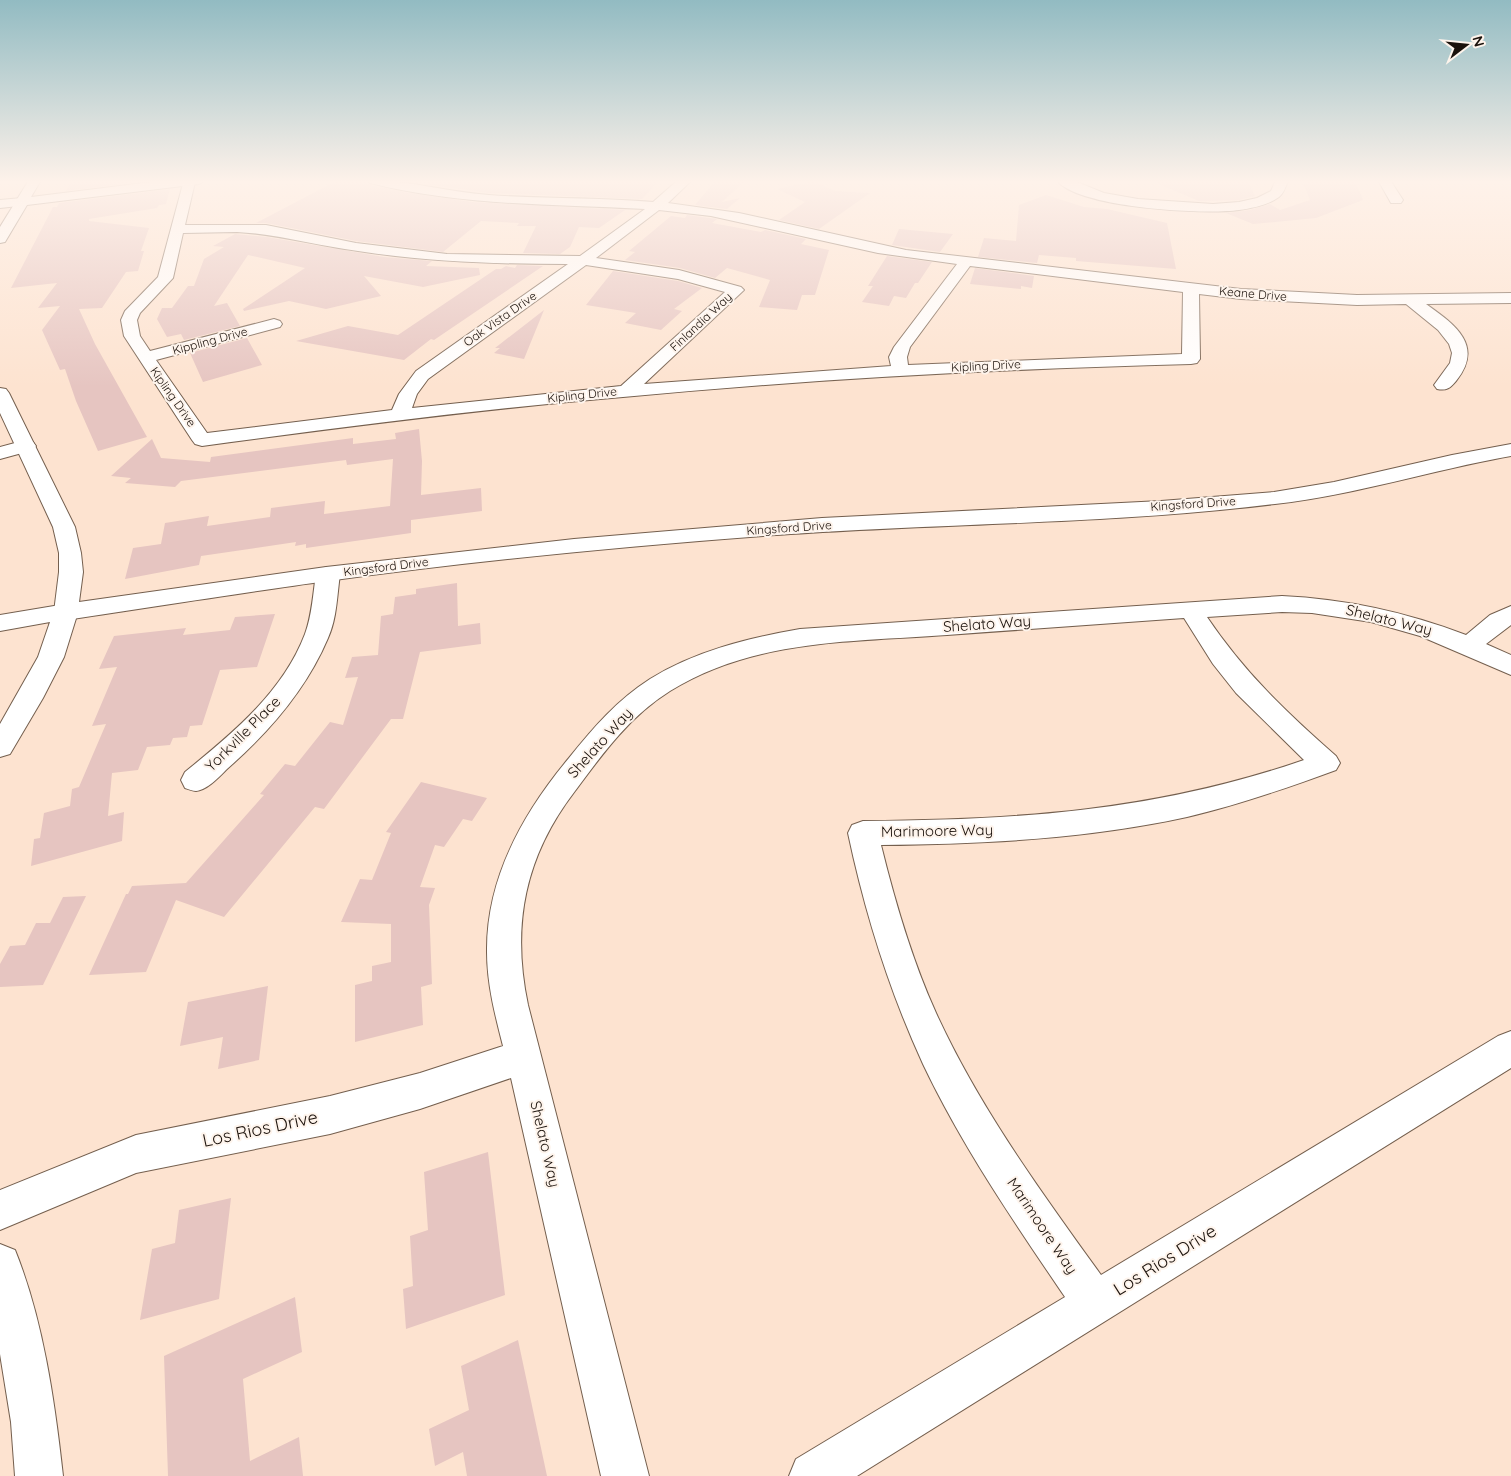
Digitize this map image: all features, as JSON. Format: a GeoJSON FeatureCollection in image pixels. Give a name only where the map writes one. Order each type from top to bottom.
{"type":"FeatureCollection","features":[{"type":"Feature","properties":{"kind":"street","name":"Kipling Drive"},"geometry":{"type":"LineString","coordinates":[[172,249],[165,278],[140,302],[129,320],[129,328],[132,336],[202,440],[400,415],[626,391],[900,370],[1191,359],[1191,289]]}},
{"type":"Feature","properties":{"kind":"street","name":"Finlandia Way"},"geometry":{"type":"LineString","coordinates":[[364,249],[438,257],[584,260],[679,275],[736,290],[626,391]]}},
{"type":"Feature","properties":{"kind":"street","name":"Oak Vista Drive"},"geometry":{"type":"LineString","coordinates":[[400,415],[408,394],[422,375],[599,249]]}},
{"type":"Feature","properties":{"kind":"street","name":"Keane Drive"},"geometry":{"type":"LineString","coordinates":[[880,249],[966,262],[1191,289],[1290,297],[1511,298]]}},
{"type":"Feature","properties":{"kind":"street"},"geometry":{"type":"LineString","coordinates":[[900,370],[898,357],[902,347],[966,262]]}},
{"type":"Feature","properties":{"kind":"street"},"geometry":{"type":"LineString","coordinates":[[1409,299],[1443,325],[1457,341],[1460,352],[1459,362],[1443,385]]}},
{"type":"Feature","properties":{"kind":"street","name":"Kippling Drive"},"geometry":{"type":"LineString","coordinates":[[146,357],[274,324]]}},
{"type":"Feature","properties":{"kind":"street"},"geometry":{"type":"LineString","coordinates":[[0,393],[64,527],[72,572],[66,612],[51,657],[30,698],[0,747]]}},
{"type":"Feature","properties":{"kind":"street"},"geometry":{"type":"LineString","coordinates":[[0,453],[26,446]]}},
{"type":"Feature","properties":{"kind":"street","name":"Kingsford Drive"},"geometry":{"type":"LineString","coordinates":[[0,622],[328,574],[559,548],[812,525],[1163,507],[1267,498],[1322,491],[1422,466],[1511,450]]}},
{"type":"Feature","properties":{"kind":"street","name":"Yorkville Place"},"geometry":{"type":"LineString","coordinates":[[195,780],[222,758],[262,720],[299,670],[316,635],[323,613],[328,574]]}},
{"type":"Feature","properties":{"kind":"street","name":"Shelato Way"},"geometry":{"type":"LineString","coordinates":[[624,1476],[524,1056],[509,1003],[503,961],[504,920],[512,882],[525,845],[553,797],[609,728],[645,695],[673,677],[702,662],[767,642],[800,637],[1282,604],[1344,608],[1409,623],[1468,645],[1511,666]]}},
{"type":"Feature","properties":{"kind":"street","name":"Marimoore Way"},"geometry":{"type":"LineString","coordinates":[[1095,1303],[994,1155],[951,1080],[921,1018],[897,960],[873,881],[863,833],[963,833],[1042,828],[1117,818],[1188,805],[1264,785],[1326,763],[1281,724],[1248,690],[1221,657],[1190,610]]}},
{"type":"Feature","properties":{"kind":"street"},"geometry":{"type":"LineString","coordinates":[[1468,645],[1511,614]]}},
{"type":"Feature","properties":{"kind":"street","name":"Los Rios Drive"},"geometry":{"type":"LineString","coordinates":[[816,1474],[1511,1048]]}},
{"type":"Feature","properties":{"kind":"street","name":"Los Rios Drive"},"geometry":{"type":"LineString","coordinates":[[0,1210],[136,1154],[339,1112],[420,1091],[524,1056]]}},
{"type":"Feature","properties":{"kind":"street"},"geometry":{"type":"LineString","coordinates":[[0,1265],[24,1361],[36,1441],[39,1476]]}},
{"type":"Feature","properties":{"kind":"building"},"geometry":{"type":"Polygon","coordinates":[[[31,249],[142,249],[141,251],[144,251],[138,271],[126,272],[102,308],[79,309],[95,344],[147,437],[98,451],[76,401],[65,369],[60,370],[42,330],[60,306],[38,308],[57,283],[11,288],[31,249]]]}},
{"type":"Feature","properties":{"kind":"building"},"geometry":{"type":"Polygon","coordinates":[[[221,249],[336,249],[384,257],[432,261],[426,266],[479,268],[480,275],[423,287],[364,276],[381,296],[326,309],[289,301],[244,311],[243,309],[305,268],[248,255],[214,306],[227,303],[240,326],[184,340],[181,334],[167,337],[157,319],[162,308],[172,308],[188,286],[194,286],[204,259],[221,249]]]}},
{"type":"Feature","properties":{"kind":"building"},"geometry":{"type":"Polygon","coordinates":[[[418,249],[447,249],[443,252],[418,249]]]}},
{"type":"Feature","properties":{"kind":"building"},"geometry":{"type":"Polygon","coordinates":[[[525,249],[567,249],[560,254],[523,253],[525,249]]]}},
{"type":"Feature","properties":{"kind":"building"},"geometry":{"type":"Polygon","coordinates":[[[632,249],[829,250],[815,295],[802,295],[797,310],[759,307],[770,280],[727,268],[715,278],[680,268],[625,260],[635,252],[629,251],[632,249]]]}},
{"type":"Feature","properties":{"kind":"building"},"geometry":{"type":"Polygon","coordinates":[[[919,249],[942,249],[940,252],[919,249]]]}},
{"type":"Feature","properties":{"kind":"building"},"geometry":{"type":"Polygon","coordinates":[[[981,249],[1172,249],[1176,269],[1076,261],[1076,258],[1039,255],[1037,263],[978,257],[981,249]]]}},
{"type":"Feature","properties":{"kind":"building"},"geometry":{"type":"Polygon","coordinates":[[[887,256],[932,262],[906,298],[894,296],[889,306],[862,302],[873,286],[868,286],[887,256]]]}},
{"type":"Feature","properties":{"kind":"building"},"geometry":{"type":"Polygon","coordinates":[[[517,265],[543,266],[434,340],[431,339],[404,360],[296,341],[348,326],[398,335],[496,269],[506,266],[515,268],[517,265]]]}},
{"type":"Feature","properties":{"kind":"building"},"geometry":{"type":"Polygon","coordinates":[[[975,268],[1034,276],[1032,288],[1021,286],[1021,289],[970,284],[975,268]]]}},
{"type":"Feature","properties":{"kind":"building"},"geometry":{"type":"Polygon","coordinates":[[[613,271],[678,281],[702,288],[674,309],[682,311],[661,330],[625,323],[636,313],[586,305],[613,271]]]}},
{"type":"Feature","properties":{"kind":"building"},"geometry":{"type":"Polygon","coordinates":[[[544,310],[524,359],[494,353],[500,348],[495,348],[544,310]]]}},
{"type":"Feature","properties":{"kind":"building"},"geometry":{"type":"Polygon","coordinates":[[[247,338],[262,365],[203,382],[190,353],[247,338]]]}},
{"type":"Feature","properties":{"kind":"building"},"geometry":{"type":"Polygon","coordinates":[[[419,429],[422,461],[421,495],[481,488],[482,511],[411,520],[411,533],[306,548],[306,544],[295,546],[296,542],[201,556],[199,565],[125,579],[133,548],[161,544],[165,523],[209,516],[207,526],[270,517],[271,508],[325,501],[324,514],[390,506],[393,459],[347,465],[346,460],[181,481],[175,487],[125,483],[131,478],[111,476],[152,439],[161,458],[210,462],[211,457],[353,438],[353,444],[396,439],[395,433],[419,429]]]}},
{"type":"Feature","properties":{"kind":"building"},"geometry":{"type":"Polygon","coordinates":[[[457,583],[458,626],[480,623],[481,644],[420,652],[403,719],[391,719],[324,809],[315,807],[224,917],[176,900],[146,972],[89,975],[126,894],[128,894],[132,886],[186,883],[264,795],[260,794],[285,764],[295,766],[330,722],[343,725],[358,677],[345,678],[352,657],[378,655],[381,616],[393,614],[395,597],[416,594],[416,589],[457,583]]]}},
{"type":"Feature","properties":{"kind":"building"},"geometry":{"type":"Polygon","coordinates":[[[275,614],[257,667],[220,670],[202,725],[190,726],[187,737],[173,738],[170,745],[147,747],[138,770],[112,773],[108,816],[124,812],[122,841],[31,866],[34,839],[40,838],[44,813],[70,806],[72,789],[79,787],[106,724],[92,726],[117,667],[99,669],[114,636],[186,628],[183,635],[230,630],[235,617],[275,614]]]}},
{"type":"Feature","properties":{"kind":"building"},"geometry":{"type":"Polygon","coordinates":[[[421,782],[487,798],[472,821],[463,819],[444,847],[435,845],[420,887],[435,888],[429,905],[432,984],[421,987],[423,1025],[355,1042],[355,985],[372,981],[372,966],[391,962],[391,924],[341,922],[360,879],[372,880],[391,833],[386,832],[421,782]]]}},
{"type":"Feature","properties":{"kind":"building"},"geometry":{"type":"Polygon","coordinates":[[[86,896],[43,985],[0,987],[0,964],[10,946],[25,945],[36,923],[50,923],[63,897],[86,896]]]}},
{"type":"Feature","properties":{"kind":"building"},"geometry":{"type":"Polygon","coordinates":[[[268,986],[259,1060],[218,1069],[223,1037],[180,1046],[188,1002],[268,986]]]}},
{"type":"Feature","properties":{"kind":"building"},"geometry":{"type":"Polygon","coordinates":[[[488,1152],[505,1295],[406,1329],[403,1289],[413,1286],[410,1236],[428,1230],[424,1172],[488,1152]]]}},
{"type":"Feature","properties":{"kind":"building"},"geometry":{"type":"Polygon","coordinates":[[[231,1198],[219,1299],[140,1320],[152,1249],[175,1243],[179,1210],[231,1198]]]}},
{"type":"Feature","properties":{"kind":"building"},"geometry":{"type":"Polygon","coordinates":[[[295,1297],[302,1352],[243,1379],[250,1461],[299,1437],[303,1476],[168,1476],[164,1356],[295,1297]]]}},
{"type":"Feature","properties":{"kind":"building"},"geometry":{"type":"Polygon","coordinates":[[[518,1340],[547,1476],[467,1476],[463,1452],[435,1466],[429,1429],[469,1410],[461,1366],[518,1340]]]}}]}
